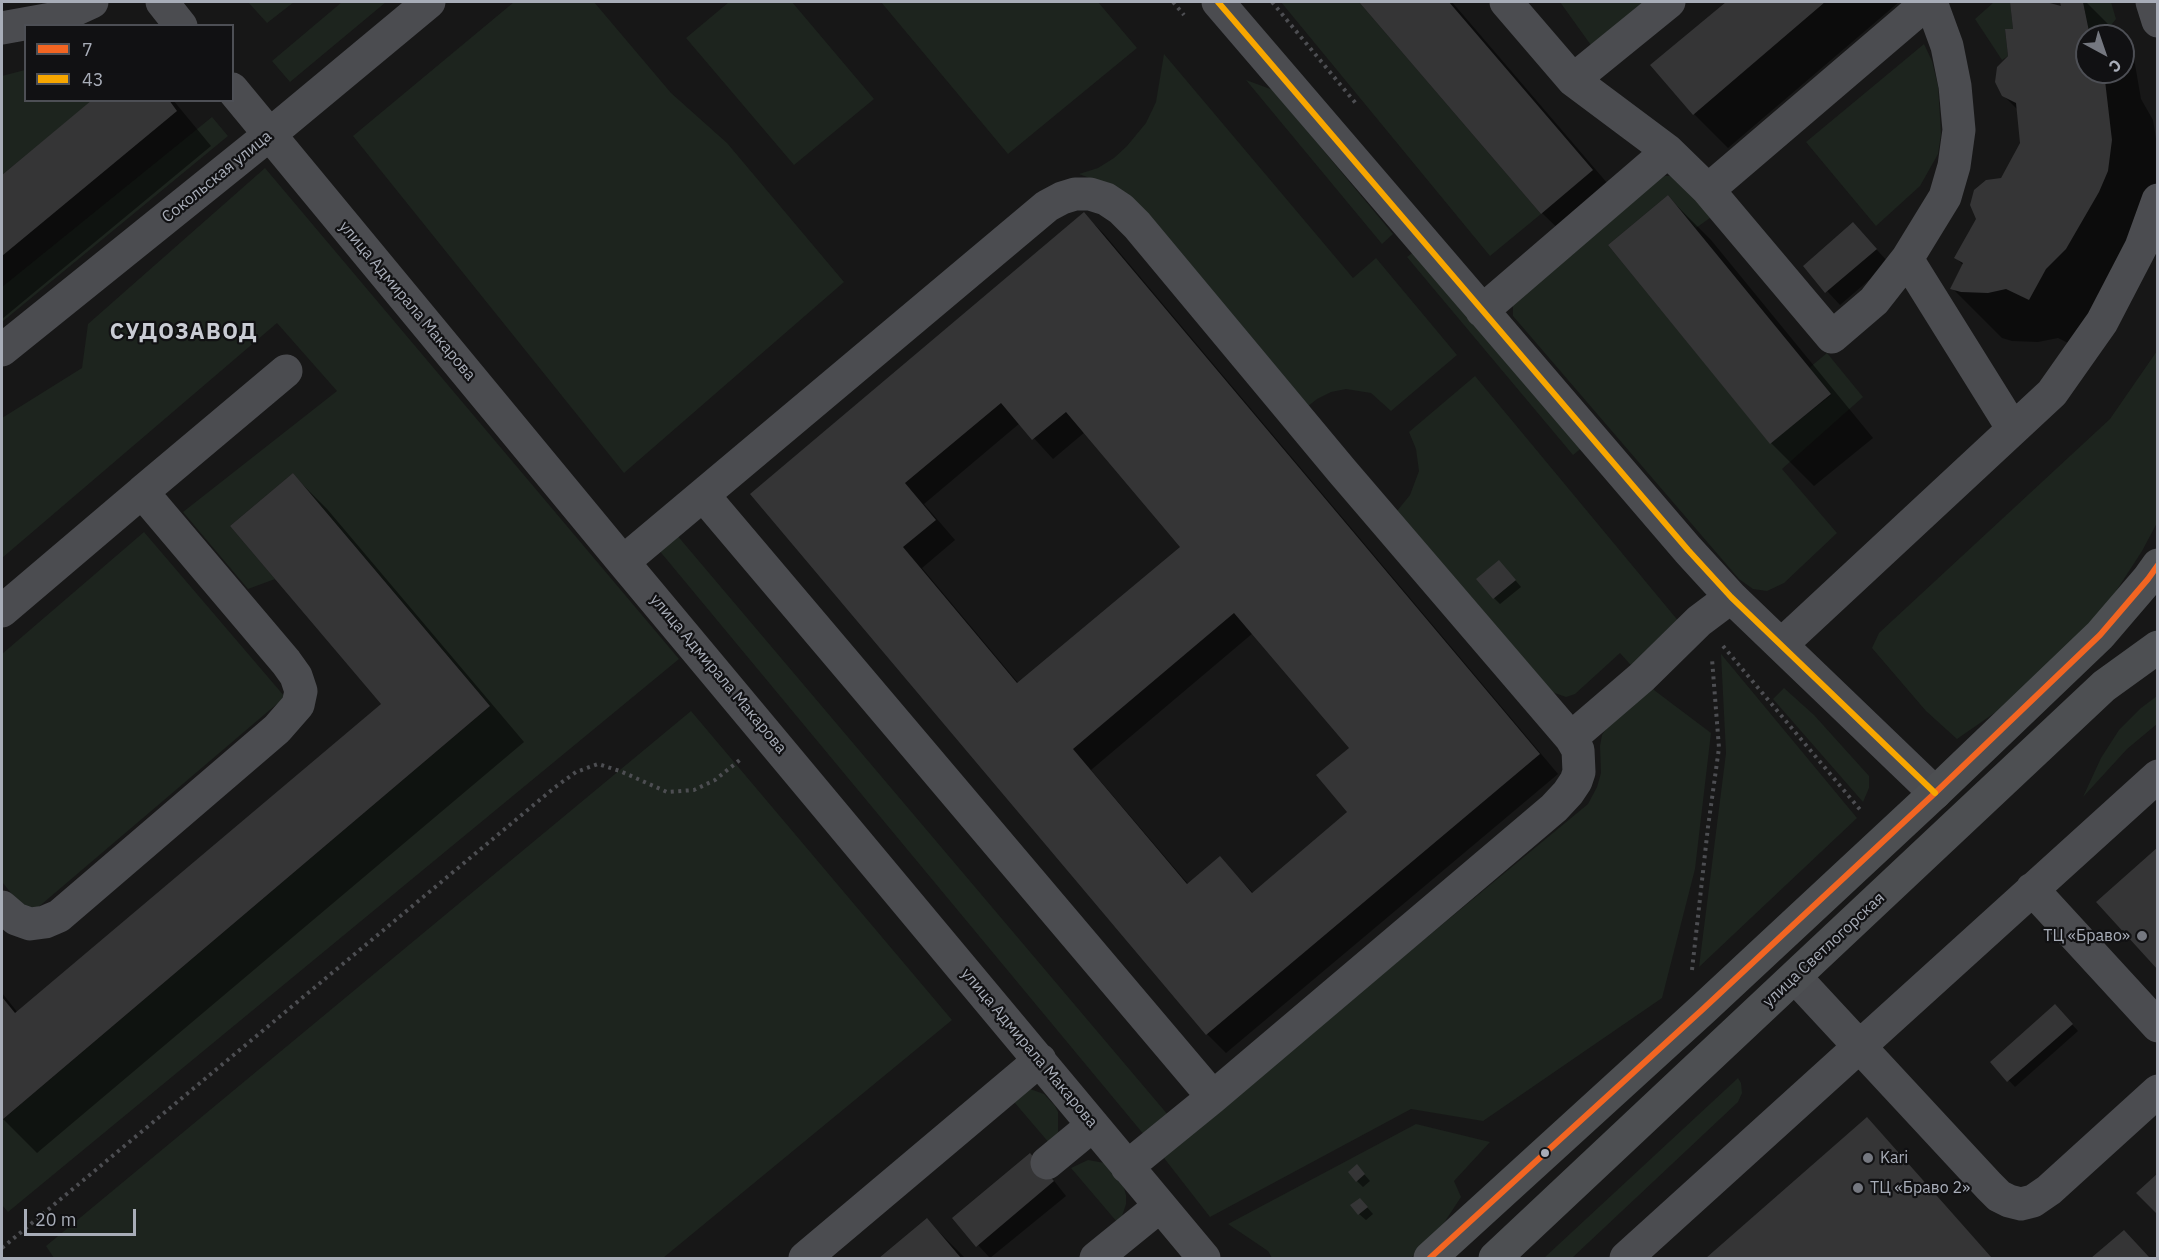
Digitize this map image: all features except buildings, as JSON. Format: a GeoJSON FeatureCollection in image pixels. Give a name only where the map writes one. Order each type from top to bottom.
{"type":"FeatureCollection","features":[{"type":"Feature","properties":{"kind":"main road"},"geometry":{"type":"LineString","coordinates":[[1430,1258],[1935,793],[2100,636],[2157,565]]}},
{"type":"Feature","properties":{"kind":"main road","name":"улица Светлогорская"},"geometry":{"type":"LineString","coordinates":[[1495,1258],[2104,686],[2157,647]]}},
{"type":"Feature","properties":{"kind":"street"},"geometry":{"type":"LineString","coordinates":[[2,28],[57,18],[92,2]]}},
{"type":"Feature","properties":{"kind":"street"},"geometry":{"type":"LineString","coordinates":[[162,2],[179,24]]}},
{"type":"Feature","properties":{"kind":"street","name":"Сокольская улица"},"geometry":{"type":"LineString","coordinates":[[2,350],[269,135],[429,2]]}},
{"type":"Feature","properties":{"kind":"street"},"geometry":{"type":"LineString","coordinates":[[1218,2],[1688,550],[1731,597],[1935,793]]}},
{"type":"Feature","properties":{"kind":"street"},"geometry":{"type":"LineString","coordinates":[[1506,2],[1573,80],[1668,151],[1708,190],[1832,337],[1874,301],[1907,259],[1945,197],[1954,166],[1959,130],[1955,86],[1947,46],[1929,2],[1708,190]]}},
{"type":"Feature","properties":{"kind":"street"},"geometry":{"type":"LineString","coordinates":[[1573,80],[1669,2]]}},
{"type":"Feature","properties":{"kind":"street"},"geometry":{"type":"LineString","coordinates":[[2152,2],[2157,21]]}},
{"type":"Feature","properties":{"kind":"street","name":"улица Адмирала Макарова"},"geometry":{"type":"LineString","coordinates":[[234,91],[1204,1258]]}},
{"type":"Feature","properties":{"kind":"street"},"geometry":{"type":"LineString","coordinates":[[1482,311],[1668,151]]}},
{"type":"Feature","properties":{"kind":"street"},"geometry":{"type":"LineString","coordinates":[[623,562],[1047,206],[1075,194],[1090,194],[1106,199],[1121,209],[1137,225],[1342,471],[1571,738],[1578,750],[1579,772],[1568,793],[1554,808],[1214,1097],[1127,1167]]}},
{"type":"Feature","properties":{"kind":"street"},"geometry":{"type":"LineString","coordinates":[[1781,645],[2052,393],[2102,322],[2141,247],[2157,200]]}},
{"type":"Feature","properties":{"kind":"street"},"geometry":{"type":"LineString","coordinates":[[1907,259],[2013,429]]}},
{"type":"Feature","properties":{"kind":"street"},"geometry":{"type":"LineString","coordinates":[[2,611],[286,371]]}},
{"type":"Feature","properties":{"kind":"street"},"geometry":{"type":"LineString","coordinates":[[2,907],[16,919],[30,924],[45,922],[59,916],[278,729],[298,705],[301,691],[296,676],[286,662],[142,492]]}},
{"type":"Feature","properties":{"kind":"street"},"geometry":{"type":"LineString","coordinates":[[703,495],[1214,1097]]}},
{"type":"Feature","properties":{"kind":"street"},"geometry":{"type":"LineString","coordinates":[[1571,738],[1704,625],[1731,597]]}},
{"type":"Feature","properties":{"kind":"street"},"geometry":{"type":"LineString","coordinates":[[1626,1258],[2157,776]]}},
{"type":"Feature","properties":{"kind":"street"},"geometry":{"type":"LineString","coordinates":[[2032,889],[2157,1026]]}},
{"type":"Feature","properties":{"kind":"street"},"geometry":{"type":"LineString","coordinates":[[1795,977],[1989,1186],[1999,1196],[2021,1204],[2033,1202],[2049,1190],[2157,1092]]}},
{"type":"Feature","properties":{"kind":"street"},"geometry":{"type":"LineString","coordinates":[[805,1258],[1040,1060]]}},
{"type":"Feature","properties":{"kind":"street"},"geometry":{"type":"LineString","coordinates":[[1047,1163],[1093,1125]]}},
{"type":"Feature","properties":{"kind":"street"},"geometry":{"type":"LineString","coordinates":[[1096,1258],[1160,1206]]}},
{"type":"Feature","properties":{"kind":"path"},"geometry":{"type":"LineString","coordinates":[[1173,2],[1188,20]]}},
{"type":"Feature","properties":{"kind":"path"},"geometry":{"type":"LineString","coordinates":[[1704,625],[1868,818]]}},
{"type":"Feature","properties":{"kind":"path"},"geometry":{"type":"LineString","coordinates":[[1692,972],[1719,748],[1704,625]]}},
{"type":"Feature","properties":{"kind":"path"},"geometry":{"type":"LineString","coordinates":[[2,1248],[576,772],[598,764],[667,792],[694,790],[715,780],[770,737]]}},
{"type":"Feature","properties":{"kind":"shaded area"},"geometry":{"type":"Polygon","coordinates":[[[248,2],[294,2],[267,23],[248,2]]]}},
{"type":"Feature","properties":{"kind":"shaded area"},"geometry":{"type":"Polygon","coordinates":[[[342,2],[386,2],[290,82],[272,61],[342,2]]]}},
{"type":"Feature","properties":{"kind":"shaded area"},"geometry":{"type":"Polygon","coordinates":[[[514,2],[594,2],[671,93],[727,143],[844,282],[624,473],[353,136],[514,2]]]}},
{"type":"Feature","properties":{"kind":"shaded area"},"geometry":{"type":"Polygon","coordinates":[[[729,2],[792,2],[874,99],[794,165],[686,38],[729,2]]]}},
{"type":"Feature","properties":{"kind":"shaded area"},"geometry":{"type":"Polygon","coordinates":[[[881,2],[1098,2],[1137,48],[1008,154],[881,2]]]}},
{"type":"Feature","properties":{"kind":"shaded area"},"geometry":{"type":"Polygon","coordinates":[[[1281,2],[1359,2],[1541,214],[1490,256],[1281,2]]]}},
{"type":"Feature","properties":{"kind":"shaded area"},"geometry":{"type":"Polygon","coordinates":[[[1560,2],[1651,2],[1593,48],[1560,2]]]}},
{"type":"Feature","properties":{"kind":"shaded area"},"geometry":{"type":"Polygon","coordinates":[[[1994,2],[2010,2],[2013,29],[2005,30],[2008,56],[2002,60],[1975,19],[1994,2]]]}},
{"type":"Feature","properties":{"kind":"shaded area"},"geometry":{"type":"Polygon","coordinates":[[[2083,2],[2111,2],[2116,19],[2112,24],[2088,24],[2083,2]]]}},
{"type":"Feature","properties":{"kind":"shaded area"},"geometry":{"type":"Polygon","coordinates":[[[1924,44],[1932,61],[1938,86],[1941,134],[1938,154],[1920,186],[1876,226],[1806,142],[1924,44]]]}},
{"type":"Feature","properties":{"kind":"shaded area"},"geometry":{"type":"Polygon","coordinates":[[[1164,54],[1353,278],[1376,258],[1457,355],[1391,411],[1371,393],[1346,389],[1331,392],[1317,399],[1302,411],[1095,180],[1079,174],[1098,168],[1114,158],[1146,123],[1156,102],[1164,54]]]}},
{"type":"Feature","properties":{"kind":"shaded area"},"geometry":{"type":"Polygon","coordinates":[[[24,70],[24,102],[91,102],[2,175],[2,76],[24,70]]]}},
{"type":"Feature","properties":{"kind":"shaded area"},"geometry":{"type":"Polygon","coordinates":[[[1246,80],[1273,90],[1393,234],[1382,244],[1246,80]]]}},
{"type":"Feature","properties":{"kind":"shaded area"},"geometry":{"type":"Polygon","coordinates":[[[212,117],[228,136],[2,322],[2,287],[212,117]]]}},
{"type":"Feature","properties":{"kind":"shaded area"},"geometry":{"type":"Polygon","coordinates":[[[265,168],[679,659],[8,1212],[2,1205],[2,1120],[490,706],[293,473],[230,526],[275,579],[248,589],[183,512],[337,391],[277,323],[2,558],[2,418],[82,368],[88,324],[265,168]]]}},
{"type":"Feature","properties":{"kind":"shaded area"},"geometry":{"type":"Polygon","coordinates":[[[1665,176],[1675,176],[1714,215],[1696,228],[1668,195],[1608,245],[1770,443],[1831,395],[1809,368],[1827,353],[1863,397],[1782,469],[1837,533],[1784,583],[1767,591],[1753,589],[1739,579],[1513,316],[1513,303],[1656,180],[1665,176]]]}},
{"type":"Feature","properties":{"kind":"shaded area"},"geometry":{"type":"Polygon","coordinates":[[[1419,248],[1584,446],[1573,455],[1407,257],[1419,248]]]}},
{"type":"Feature","properties":{"kind":"shaded area"},"geometry":{"type":"Polygon","coordinates":[[[2157,351],[2157,523],[2142,551],[2098,619],[2019,696],[1957,739],[1926,711],[1872,648],[1879,633],[2110,419],[2157,351]]]}},
{"type":"Feature","properties":{"kind":"shaded area"},"geometry":{"type":"Polygon","coordinates":[[[1475,376],[1685,629],[1637,672],[1620,653],[1575,694],[1566,697],[1552,692],[1393,516],[1410,495],[1419,471],[1416,449],[1409,432],[1475,376]]]}},
{"type":"Feature","properties":{"kind":"shaded area"},"geometry":{"type":"Polygon","coordinates":[[[144,532],[285,697],[29,915],[2,882],[2,654],[144,532]]]}},
{"type":"Feature","properties":{"kind":"shaded area"},"geometry":{"type":"Polygon","coordinates":[[[676,534],[1174,1122],[1150,1142],[658,549],[676,534]]]}},
{"type":"Feature","properties":{"kind":"shaded area"},"geometry":{"type":"Polygon","coordinates":[[[1721,654],[1857,818],[1699,967],[1726,753],[1721,654]]]}},
{"type":"Feature","properties":{"kind":"shaded area"},"geometry":{"type":"Polygon","coordinates":[[[1650,687],[1711,733],[1695,869],[1662,998],[1483,1121],[1411,1109],[1210,1217],[1164,1158],[1190,1133],[1588,804],[1601,773],[1602,735],[1609,724],[1650,687]]]}},
{"type":"Feature","properties":{"kind":"shaded area"},"geometry":{"type":"Polygon","coordinates":[[[1784,688],[1814,715],[1869,776],[1869,788],[1863,802],[1773,699],[1784,688]]]}},
{"type":"Feature","properties":{"kind":"shaded area"},"geometry":{"type":"Polygon","coordinates":[[[2157,696],[2157,724],[2127,749],[2083,797],[2101,758],[2119,730],[2157,696]]]}},
{"type":"Feature","properties":{"kind":"shaded area"},"geometry":{"type":"Polygon","coordinates":[[[691,711],[952,1020],[663,1258],[54,1258],[46,1246],[691,711]]]}},
{"type":"Feature","properties":{"kind":"shaded area"},"geometry":{"type":"Polygon","coordinates":[[[1738,1078],[1742,1093],[1738,1102],[1572,1258],[1544,1258],[1738,1078]]]}},
{"type":"Feature","properties":{"kind":"shaded area"},"geometry":{"type":"Polygon","coordinates":[[[1030,1089],[1044,1094],[1058,1112],[1058,1132],[1050,1144],[1009,1096],[1030,1089]]]}},
{"type":"Feature","properties":{"kind":"shaded area"},"geometry":{"type":"Polygon","coordinates":[[[1416,1124],[1490,1142],[1454,1181],[1461,1197],[1442,1226],[1411,1258],[1272,1258],[1268,1251],[1228,1224],[1416,1124]]]}},
{"type":"Feature","properties":{"kind":"shaded area"},"geometry":{"type":"Polygon","coordinates":[[[1088,1160],[1105,1163],[1123,1185],[1126,1204],[1121,1219],[1117,1222],[1071,1168],[1088,1160]]]}},
{"type":"Feature","properties":{"kind":"transit line","name":"43"},"geometry":{"type":"LineString","coordinates":[[1218,2],[1688,550],[1731,597],[1935,793]]}},
{"type":"Feature","properties":{"kind":"transit line","name":"7"},"geometry":{"type":"LineString","coordinates":[[1430,1258],[1935,793],[2100,635],[2158,565]]}},
{"type":"Feature","properties":{"kind":"place","name":"ТЦ «Браво»"},"geometry":{"type":"Point","coordinates":[2142,936]}},
{"type":"Feature","properties":{"kind":"place","name":"Kari"},"geometry":{"type":"Point","coordinates":[1868,1158]}},
{"type":"Feature","properties":{"kind":"place","name":"ТЦ «Браво 2»"},"geometry":{"type":"Point","coordinates":[1858,1188]}},
{"type":"Feature","properties":{"kind":"district","name":"СУДОЗАВОД"},"geometry":{"type":"Point","coordinates":[184,333]}}]}
